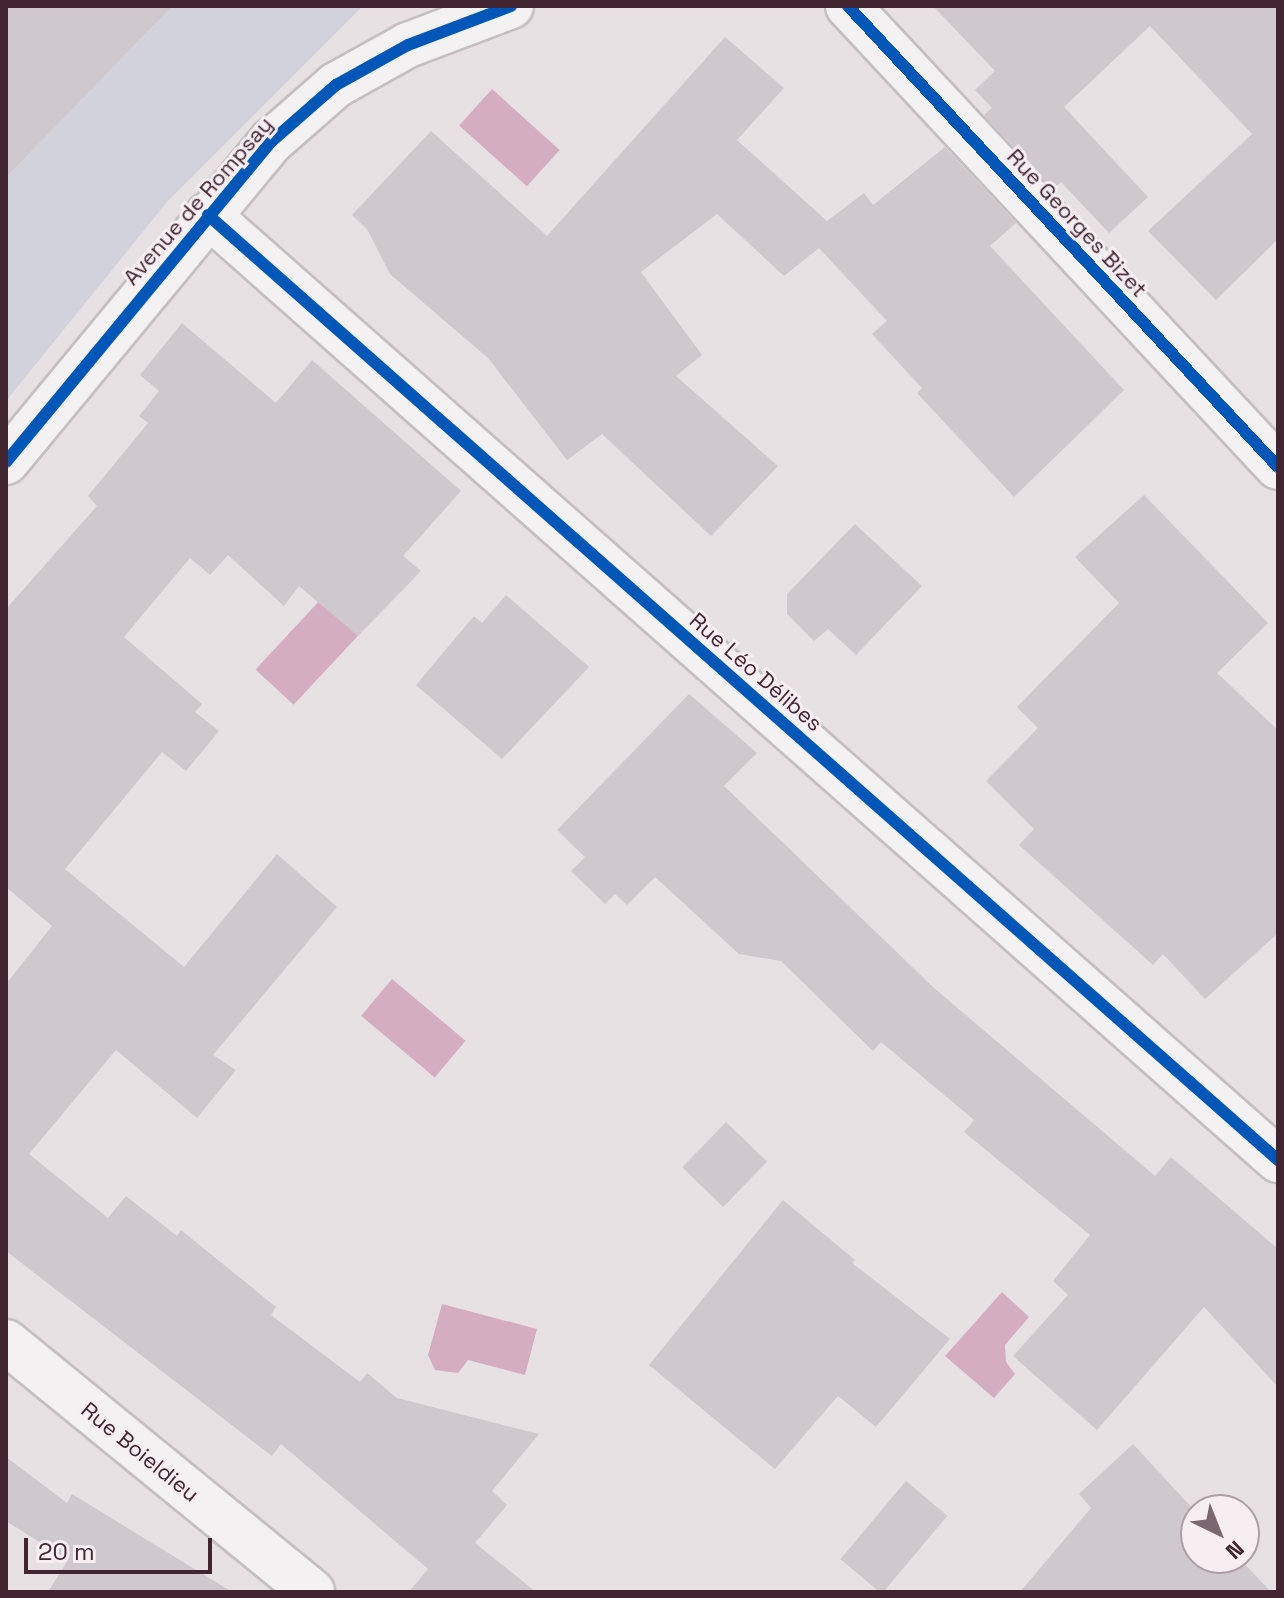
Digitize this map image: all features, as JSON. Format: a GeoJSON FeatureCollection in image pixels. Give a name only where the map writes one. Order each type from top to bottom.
{"type":"FeatureCollection","features":[{"type":"Feature","properties":{"kind":"street","name":"Avenue de Rompsay"},"geometry":{"type":"LineString","coordinates":[[6,462],[272,141],[336,85],[408,45],[511,6]]}},
{"type":"Feature","properties":{"kind":"street","name":"Rue Georges Bizet"},"geometry":{"type":"LineString","coordinates":[[848,6],[1278,467]]}},
{"type":"Feature","properties":{"kind":"street","name":"Rue Léo Délibes"},"geometry":{"type":"LineString","coordinates":[[208,215],[1278,1160]]}},
{"type":"Feature","properties":{"kind":"street","name":"Rue Boieldieu"},"geometry":{"type":"LineString","coordinates":[[6,1342],[312,1592]]}},
{"type":"Feature","properties":{"kind":"shaded area"},"geometry":{"type":"Polygon","coordinates":[[[6,6],[363,6],[167,202],[6,401],[6,6]]]}},
{"type":"Feature","properties":{"kind":"shaded area"},"geometry":{"type":"Polygon","coordinates":[[[492,89],[560,150],[527,186],[459,125],[492,89]]]}},
{"type":"Feature","properties":{"kind":"shaded area"},"geometry":{"type":"Polygon","coordinates":[[[323,597],[361,632],[294,705],[255,669],[323,597]]]}},
{"type":"Feature","properties":{"kind":"shaded area"},"geometry":{"type":"Polygon","coordinates":[[[392,979],[466,1041],[435,1077],[361,1016],[392,979]]]}},
{"type":"Feature","properties":{"kind":"shaded area"},"geometry":{"type":"Polygon","coordinates":[[[1002,1292],[1029,1317],[1005,1345],[1006,1362],[1015,1374],[994,1398],[945,1356],[1002,1292]]]}},
{"type":"Feature","properties":{"kind":"shaded area"},"geometry":{"type":"Polygon","coordinates":[[[442,1304],[537,1329],[525,1375],[468,1360],[458,1373],[435,1370],[428,1355],[442,1304]]]}},
{"type":"Feature","properties":{"kind":"building"},"geometry":{"type":"Polygon","coordinates":[[[6,6],[172,6],[6,177],[6,6]]]}},
{"type":"Feature","properties":{"kind":"building"},"geometry":{"type":"Polygon","coordinates":[[[933,6],[1278,6],[1278,239],[1216,300],[1148,231],[1252,134],[1150,26],[1064,107],[1148,197],[1109,233],[1061,182],[1053,189],[984,115],[992,108],[975,90],[995,71],[933,6]]]}},
{"type":"Feature","properties":{"kind":"building"},"geometry":{"type":"Polygon","coordinates":[[[725,37],[784,88],[737,140],[827,221],[864,193],[873,205],[945,147],[1016,223],[990,246],[1124,390],[1014,497],[917,393],[922,388],[872,334],[887,321],[819,248],[784,276],[717,214],[641,272],[702,355],[676,376],[778,466],[711,536],[602,434],[567,460],[488,358],[390,274],[367,229],[352,215],[431,131],[547,236],[725,37]]]}},
{"type":"Feature","properties":{"kind":"building"},"geometry":{"type":"Polygon","coordinates":[[[182,323],[276,403],[312,360],[461,491],[403,556],[421,571],[358,636],[299,586],[284,606],[228,555],[210,575],[190,558],[124,637],[202,704],[195,712],[219,731],[186,771],[162,752],[65,869],[184,967],[277,854],[337,907],[213,1055],[236,1070],[197,1118],[116,1050],[29,1154],[108,1218],[126,1196],[177,1236],[181,1230],[276,1307],[271,1315],[360,1382],[367,1373],[397,1398],[539,1434],[492,1491],[507,1505],[475,1543],[536,1592],[409,1592],[428,1569],[281,1444],[272,1456],[6,1251],[6,984],[52,926],[6,887],[6,609],[97,506],[88,496],[148,423],[139,416],[159,391],[140,375],[182,323]]]}},
{"type":"Feature","properties":{"kind":"building"},"geometry":{"type":"Polygon","coordinates":[[[1144,495],[1268,623],[1217,673],[1278,730],[1278,933],[1205,999],[1163,954],[1153,965],[1019,845],[1034,829],[986,781],[1038,728],[1017,707],[1119,603],[1075,557],[1144,495]]]}},
{"type":"Feature","properties":{"kind":"building"},"geometry":{"type":"Polygon","coordinates":[[[855,524],[922,586],[856,655],[828,629],[814,641],[787,614],[787,594],[855,524]]]}},
{"type":"Feature","properties":{"kind":"building"},"geometry":{"type":"Polygon","coordinates":[[[506,595],[589,667],[502,759],[416,685],[474,616],[482,623],[506,595]]]}},
{"type":"Feature","properties":{"kind":"building"},"geometry":{"type":"Polygon","coordinates":[[[689,694],[757,753],[724,786],[934,988],[1155,1176],[1171,1157],[1278,1249],[1278,1387],[1204,1307],[1097,1430],[1013,1356],[1068,1295],[1053,1281],[1090,1235],[964,1132],[974,1120],[881,1042],[873,1051],[781,961],[739,954],[655,877],[627,905],[615,894],[605,904],[571,871],[585,857],[557,830],[689,694]]]}},
{"type":"Feature","properties":{"kind":"building"},"geometry":{"type":"Polygon","coordinates":[[[726,1122],[767,1162],[723,1207],[682,1167],[726,1122]]]}},
{"type":"Feature","properties":{"kind":"building"},"geometry":{"type":"Polygon","coordinates":[[[783,1200],[855,1260],[852,1263],[950,1339],[876,1427],[838,1396],[775,1469],[649,1365],[783,1200]]]}},
{"type":"Feature","properties":{"kind":"building"},"geometry":{"type":"Polygon","coordinates":[[[1133,1444],[1180,1495],[1180,1574],[1254,1574],[1271,1592],[1020,1592],[1091,1508],[1079,1494],[1133,1444]]]}},
{"type":"Feature","properties":{"kind":"building"},"geometry":{"type":"Polygon","coordinates":[[[6,1457],[67,1503],[72,1494],[232,1592],[48,1592],[68,1560],[6,1521],[6,1457]]]}},
{"type":"Feature","properties":{"kind":"building"},"geometry":{"type":"Polygon","coordinates":[[[906,1481],[947,1516],[883,1592],[840,1559],[906,1481]]]}},
{"type":"Feature","properties":{"kind":"cycle path"},"geometry":{"type":"LineString","coordinates":[[6,462],[272,141],[336,85],[408,45],[511,6]]}},
{"type":"Feature","properties":{"kind":"cycle path"},"geometry":{"type":"LineString","coordinates":[[848,6],[1278,467]]}},
{"type":"Feature","properties":{"kind":"cycle path"},"geometry":{"type":"LineString","coordinates":[[208,215],[1278,1160]]}}]}
